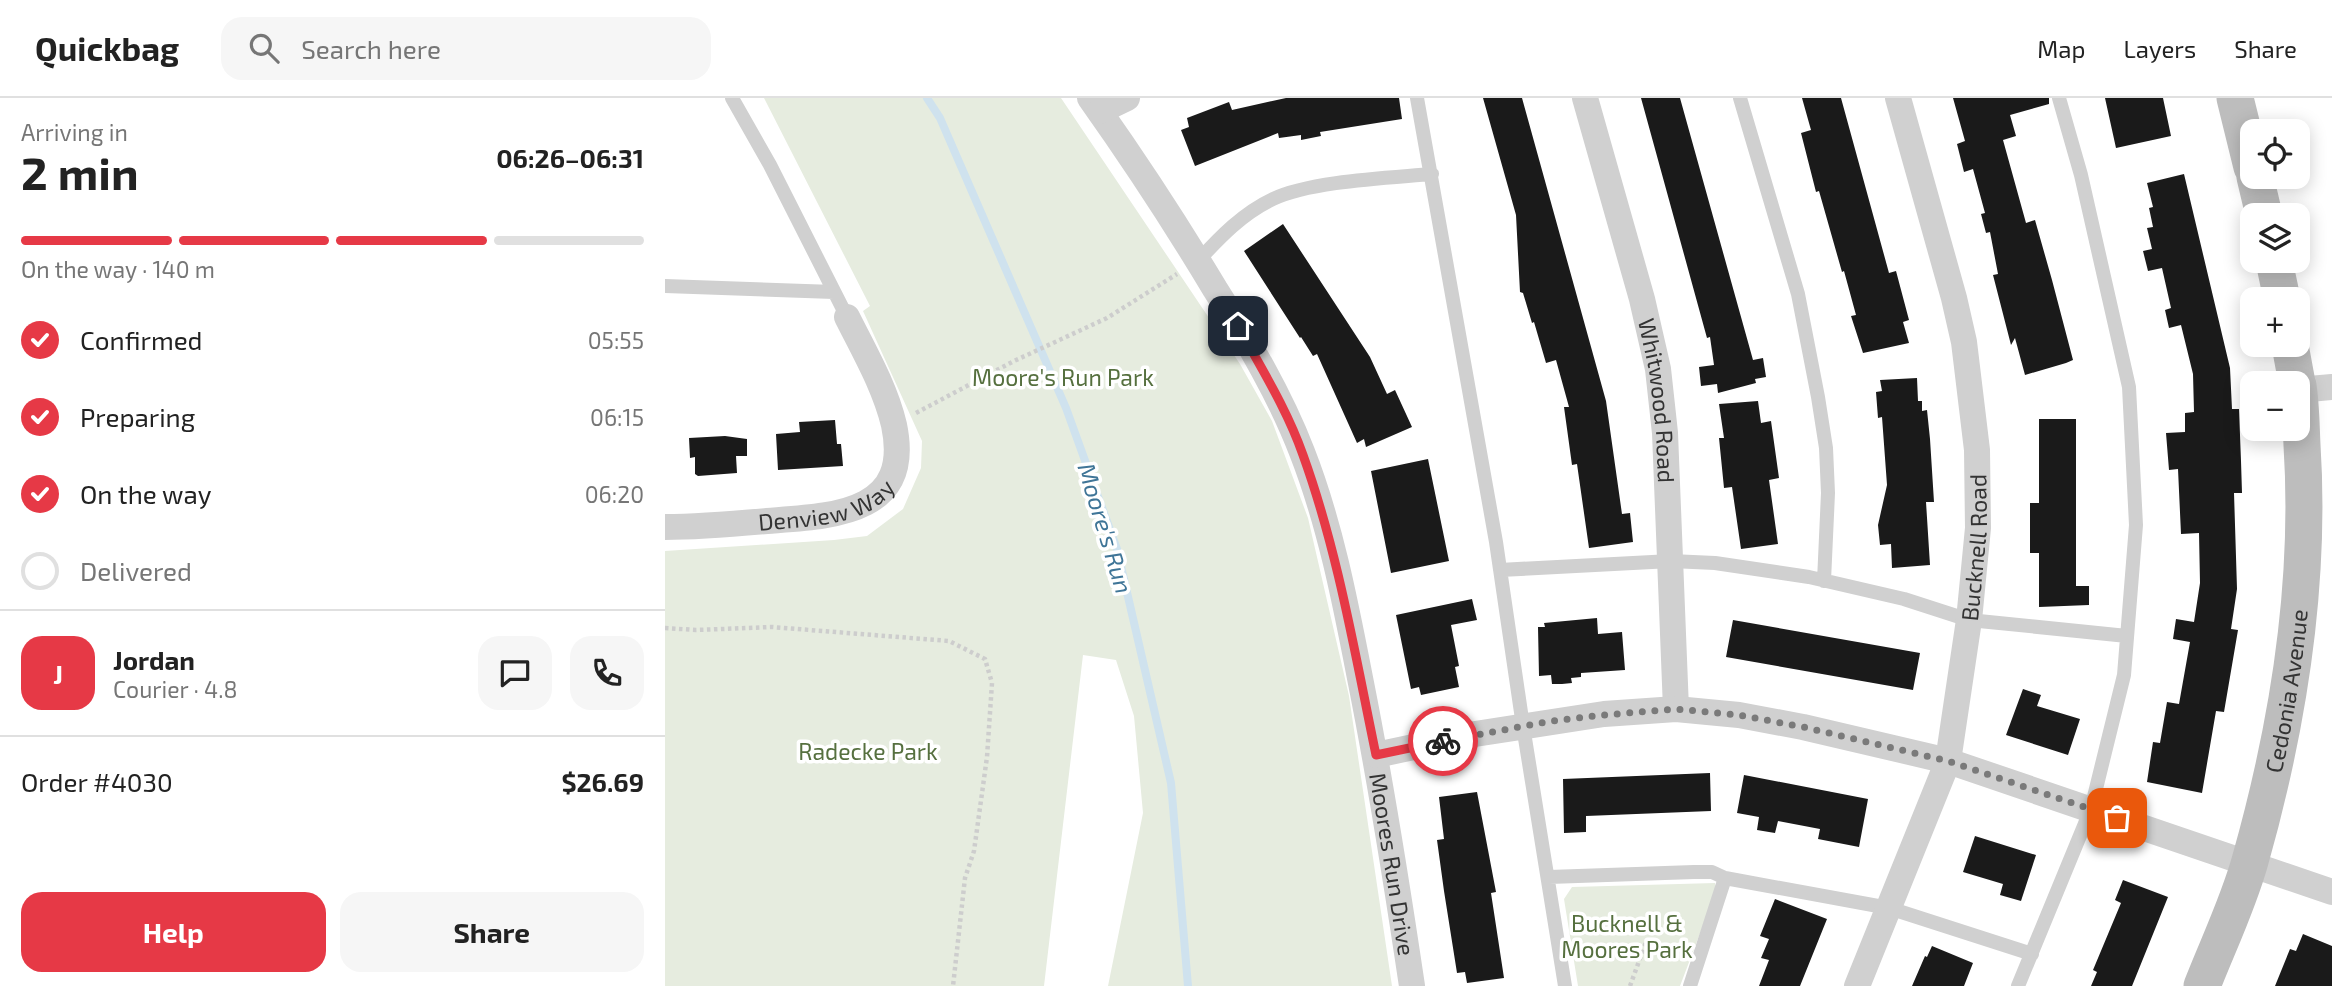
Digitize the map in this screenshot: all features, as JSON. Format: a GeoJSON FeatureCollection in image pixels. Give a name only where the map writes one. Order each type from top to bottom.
{"type":"FeatureCollection","features":[{"type":"Feature","properties":{"kind":"street"},"geometry":{"type":"LineString","coordinates":[[1095,104],[1127,98]]}},
{"type":"Feature","properties":{"kind":"street","name":"Whitwood Road"},"geometry":{"type":"LineString","coordinates":[[1585,98],[1658,369],[1665,433],[1676,709]]}},
{"type":"Feature","properties":{"kind":"street","name":"Bucknell Road"},"geometry":{"type":"LineString","coordinates":[[1857,986],[1948,761],[1969,620],[1978,527],[1973,397],[1954,298],[1898,98]]}},
{"type":"Feature","properties":{"kind":"street"},"geometry":{"type":"LineString","coordinates":[[2235,98],[2240,119]]}},
{"type":"Feature","properties":{"kind":"street","name":"Moores Run Drive"},"geometry":{"type":"LineString","coordinates":[[1095,104],[1238,326],[1280,401],[1303,453],[1326,525],[1349,617],[1376,755],[1412,986]]}},
{"type":"Feature","properties":{"kind":"street","name":"Denview Way"},"geometry":{"type":"LineString","coordinates":[[665,527],[829,516],[863,506],[882,493],[894,473],[897,452],[894,424],[877,377],[846,317]]}},
{"type":"Feature","properties":{"kind":"street"},"geometry":{"type":"LineString","coordinates":[[2310,386],[2332,387]]}},
{"type":"Feature","properties":{"kind":"street","name":"Cedonia Avenue"},"geometry":{"type":"LineString","coordinates":[[2202,986],[2249,864],[2279,743],[2295,644],[2303,550],[2301,441]]}},
{"type":"Feature","properties":{"kind":"street"},"geometry":{"type":"LineString","coordinates":[[1376,755],[1523,726],[1604,715],[1676,709],[1739,715],[1948,761],[2332,892]]}},
{"type":"Feature","properties":{"kind":"lane"},"geometry":{"type":"LineString","coordinates":[[732,98],[770,165],[846,317]]}},
{"type":"Feature","properties":{"kind":"lane"},"geometry":{"type":"LineString","coordinates":[[1417,98],[1500,570],[1565,986]]}},
{"type":"Feature","properties":{"kind":"lane"},"geometry":{"type":"LineString","coordinates":[[1739,98],[1798,294],[1818,397],[1826,448],[1828,493],[1824,581]]}},
{"type":"Feature","properties":{"kind":"lane"},"geometry":{"type":"LineString","coordinates":[[2018,986],[2091,809],[2124,675],[2136,525],[2129,387],[2081,175],[2059,98]]}},
{"type":"Feature","properties":{"kind":"lane"},"geometry":{"type":"LineString","coordinates":[[1198,261],[1235,223],[1285,194],[1349,183],[1432,174]]}},
{"type":"Feature","properties":{"kind":"lane"},"geometry":{"type":"LineString","coordinates":[[665,286],[834,292]]}},
{"type":"Feature","properties":{"kind":"lane"},"geometry":{"type":"LineString","coordinates":[[1500,570],[1671,561],[1749,567],[1904,599],[1969,620],[2127,636]]}},
{"type":"Feature","properties":{"kind":"lane"},"geometry":{"type":"LineString","coordinates":[[1549,877],[1712,873],[1725,878],[1889,908],[2032,954]]}},
{"type":"Feature","properties":{"kind":"lane"},"geometry":{"type":"LineString","coordinates":[[1691,986],[1725,878]]}},
{"type":"Feature","properties":{"kind":"path"},"geometry":{"type":"LineString","coordinates":[[894,424],[1014,361],[1107,318],[1198,261]]}},
{"type":"Feature","properties":{"kind":"path"},"geometry":{"type":"LineString","coordinates":[[665,628],[696,630],[772,627],[949,641],[985,659],[992,683],[986,757],[974,851],[965,878],[953,986]]}},
{"type":"Feature","properties":{"kind":"path"},"geometry":{"type":"LineString","coordinates":[[1630,986],[1646,942]]}},
{"type":"Feature","properties":{"kind":"green space"},"geometry":{"type":"Polygon","coordinates":[[[764,98],[1061,98],[1240,364],[1272,421],[1308,518],[1349,696],[1392,986],[1108,986],[1143,813],[1134,716],[1116,660],[1083,655],[1044,986],[665,986],[665,551],[867,536],[903,509],[921,468],[922,441],[863,311],[870,306],[764,98]]]}},
{"type":"Feature","properties":{"kind":"green space","name":"Bucknell & Moores Park"},"geometry":{"type":"Polygon","coordinates":[[[1715,883],[1716,891],[1680,986],[1578,986],[1564,899],[1572,887],[1715,883]]]}},
{"type":"Feature","properties":{"kind":"building"},"geometry":{"type":"Polygon","coordinates":[[[1286,98],[1399,98],[1402,119],[1320,132],[1321,136],[1301,140],[1301,135],[1279,138],[1278,133],[1195,166],[1181,130],[1189,127],[1187,118],[1229,102],[1232,110],[1286,98]]]}},
{"type":"Feature","properties":{"kind":"building"},"geometry":{"type":"Polygon","coordinates":[[[1483,98],[1522,98],[1606,401],[1622,514],[1630,513],[1633,542],[1589,548],[1577,464],[1572,465],[1564,407],[1569,407],[1556,360],[1546,363],[1534,322],[1532,323],[1523,293],[1520,292],[1516,215],[1483,98]]]}},
{"type":"Feature","properties":{"kind":"building"},"geometry":{"type":"Polygon","coordinates":[[[1641,98],[1680,98],[1753,360],[1763,358],[1766,377],[1755,379],[1756,383],[1718,393],[1717,384],[1701,386],[1699,367],[1714,365],[1710,337],[1707,338],[1641,98]]]}},
{"type":"Feature","properties":{"kind":"building"},"geometry":{"type":"Polygon","coordinates":[[[1802,98],[1841,98],[1889,273],[1896,271],[1909,320],[1903,322],[1909,343],[1863,353],[1851,316],[1856,315],[1844,271],[1842,272],[1819,191],[1816,192],[1801,133],[1811,130],[1802,98]]]}},
{"type":"Feature","properties":{"kind":"building"},"geometry":{"type":"Polygon","coordinates":[[[1953,98],[2049,98],[2049,104],[2010,115],[2016,136],[2003,140],[2026,223],[2035,220],[2073,360],[2025,375],[2015,338],[2011,345],[1993,275],[1998,274],[1990,232],[1986,233],[1981,214],[1985,213],[1973,169],[1964,172],[1957,144],[1965,141],[1953,98]]]}},
{"type":"Feature","properties":{"kind":"building"},"geometry":{"type":"Polygon","coordinates":[[[2105,98],[2163,98],[2171,136],[2116,148],[2105,98]]]}},
{"type":"Feature","properties":{"kind":"building"},"geometry":{"type":"Polygon","coordinates":[[[2184,174],[2230,368],[2232,409],[2239,409],[2242,493],[2234,493],[2237,589],[2231,629],[2238,630],[2224,712],[2216,711],[2202,793],[2147,782],[2153,742],[2160,743],[2167,702],[2179,704],[2190,642],[2173,639],[2176,619],[2194,622],[2200,583],[2199,533],[2181,534],[2178,469],[2169,470],[2166,433],[2185,432],[2185,413],[2194,412],[2193,374],[2181,325],[2169,328],[2165,310],[2171,308],[2162,268],[2148,271],[2143,251],[2152,249],[2147,228],[2153,227],[2149,208],[2153,207],[2147,183],[2184,174]]]}},
{"type":"Feature","properties":{"kind":"building"},"geometry":{"type":"Polygon","coordinates":[[[1283,224],[1370,357],[1387,394],[1395,390],[1412,427],[1366,447],[1364,439],[1357,443],[1317,354],[1313,356],[1300,338],[1244,251],[1283,224]]]}},
{"type":"Feature","properties":{"kind":"building"},"geometry":{"type":"Polygon","coordinates":[[[1917,378],[1918,401],[1922,401],[1922,411],[1927,410],[1930,439],[1934,502],[1926,502],[1930,565],[1892,568],[1891,544],[1880,545],[1878,525],[1887,485],[1882,417],[1878,418],[1876,392],[1882,391],[1880,380],[1917,378]]]}},
{"type":"Feature","properties":{"kind":"building"},"geometry":{"type":"Polygon","coordinates":[[[1758,401],[1761,423],[1771,421],[1779,478],[1769,480],[1778,544],[1741,549],[1732,487],[1724,488],[1719,438],[1724,438],[1719,404],[1758,401]]]}},
{"type":"Feature","properties":{"kind":"building"},"geometry":{"type":"Polygon","coordinates":[[[2039,419],[2076,419],[2076,586],[2089,586],[2089,605],[2039,607],[2039,553],[2030,553],[2030,503],[2039,503],[2039,419]]]}},
{"type":"Feature","properties":{"kind":"building"},"geometry":{"type":"Polygon","coordinates":[[[835,420],[837,444],[841,444],[843,466],[778,470],[776,434],[800,432],[799,422],[835,420]]]}},
{"type":"Feature","properties":{"kind":"building"},"geometry":{"type":"Polygon","coordinates":[[[725,436],[747,439],[747,456],[736,456],[737,473],[695,474],[695,457],[690,458],[689,438],[725,436]]]}},
{"type":"Feature","properties":{"kind":"building"},"geometry":{"type":"Polygon","coordinates":[[[1428,459],[1449,561],[1391,573],[1371,471],[1428,459]]]}},
{"type":"Feature","properties":{"kind":"building"},"geometry":{"type":"Polygon","coordinates":[[[1472,599],[1477,620],[1451,625],[1459,666],[1455,667],[1459,687],[1421,695],[1419,687],[1411,689],[1396,615],[1472,599]]]}},
{"type":"Feature","properties":{"kind":"building"},"geometry":{"type":"Polygon","coordinates":[[[1597,618],[1598,634],[1622,632],[1625,670],[1581,673],[1581,677],[1571,678],[1572,683],[1562,684],[1552,684],[1551,675],[1539,676],[1538,627],[1545,627],[1544,623],[1597,618]]]}},
{"type":"Feature","properties":{"kind":"building"},"geometry":{"type":"Polygon","coordinates":[[[1733,620],[1920,653],[1913,690],[1726,657],[1733,620]]]}},
{"type":"Feature","properties":{"kind":"building"},"geometry":{"type":"Polygon","coordinates":[[[2023,689],[2041,695],[2037,706],[2080,719],[2068,755],[2006,735],[2023,689]]]}},
{"type":"Feature","properties":{"kind":"building"},"geometry":{"type":"Polygon","coordinates":[[[1710,773],[1711,811],[1586,816],[1586,832],[1564,833],[1563,779],[1710,773]]]}},
{"type":"Feature","properties":{"kind":"building"},"geometry":{"type":"Polygon","coordinates":[[[1744,775],[1868,799],[1859,847],[1818,839],[1820,829],[1778,821],[1775,833],[1757,830],[1759,817],[1737,813],[1744,775]]]}},
{"type":"Feature","properties":{"kind":"building"},"geometry":{"type":"Polygon","coordinates":[[[1477,792],[1496,892],[1491,893],[1504,978],[1467,983],[1465,972],[1457,973],[1444,891],[1437,840],[1444,839],[1439,797],[1477,792]]]}},
{"type":"Feature","properties":{"kind":"building"},"geometry":{"type":"Polygon","coordinates":[[[1975,836],[2036,855],[2021,901],[2000,895],[2003,884],[1963,872],[1975,836]]]}},
{"type":"Feature","properties":{"kind":"building"},"geometry":{"type":"Polygon","coordinates":[[[2123,880],[2168,897],[2132,986],[2091,986],[2097,972],[2093,970],[2121,903],[2115,900],[2123,880]]]}},
{"type":"Feature","properties":{"kind":"building"},"geometry":{"type":"Polygon","coordinates":[[[1775,899],[1827,919],[1800,986],[1759,986],[1769,960],[1761,958],[1769,939],[1760,936],[1775,899]]]}},
{"type":"Feature","properties":{"kind":"building"},"geometry":{"type":"Polygon","coordinates":[[[2303,934],[2332,946],[2332,986],[2275,986],[2290,949],[2296,951],[2303,934]]]}},
{"type":"Feature","properties":{"kind":"building"},"geometry":{"type":"Polygon","coordinates":[[[1932,946],[1973,963],[1964,986],[1912,986],[1932,946]]]}},
{"type":"Feature","properties":{"kind":"waterway","name":"Moore's Run"},"geometry":{"type":"LineString","coordinates":[[927,98],[940,118],[1066,408],[1117,549],[1171,783],[1188,986]]}},
{"type":"Feature","properties":{"kind":"way so far"},"geometry":{"type":"LineString","coordinates":[[1443,741],[1552,721],[1604,715],[1676,709],[1739,715],[1948,761],[2117,818]]}},
{"type":"Feature","properties":{"kind":"route"},"geometry":{"type":"LineString","coordinates":[[1238,326],[1280,401],[1303,453],[1326,525],[1349,617],[1376,755],[1443,741]]}},
{"type":"Feature","properties":{"kind":"park label","name":"Moore's Run Park"},"geometry":{"type":"Point","coordinates":[1063,377]}},
{"type":"Feature","properties":{"kind":"park label","name":"Radecke Park"},"geometry":{"type":"Point","coordinates":[868,751]}}]}
